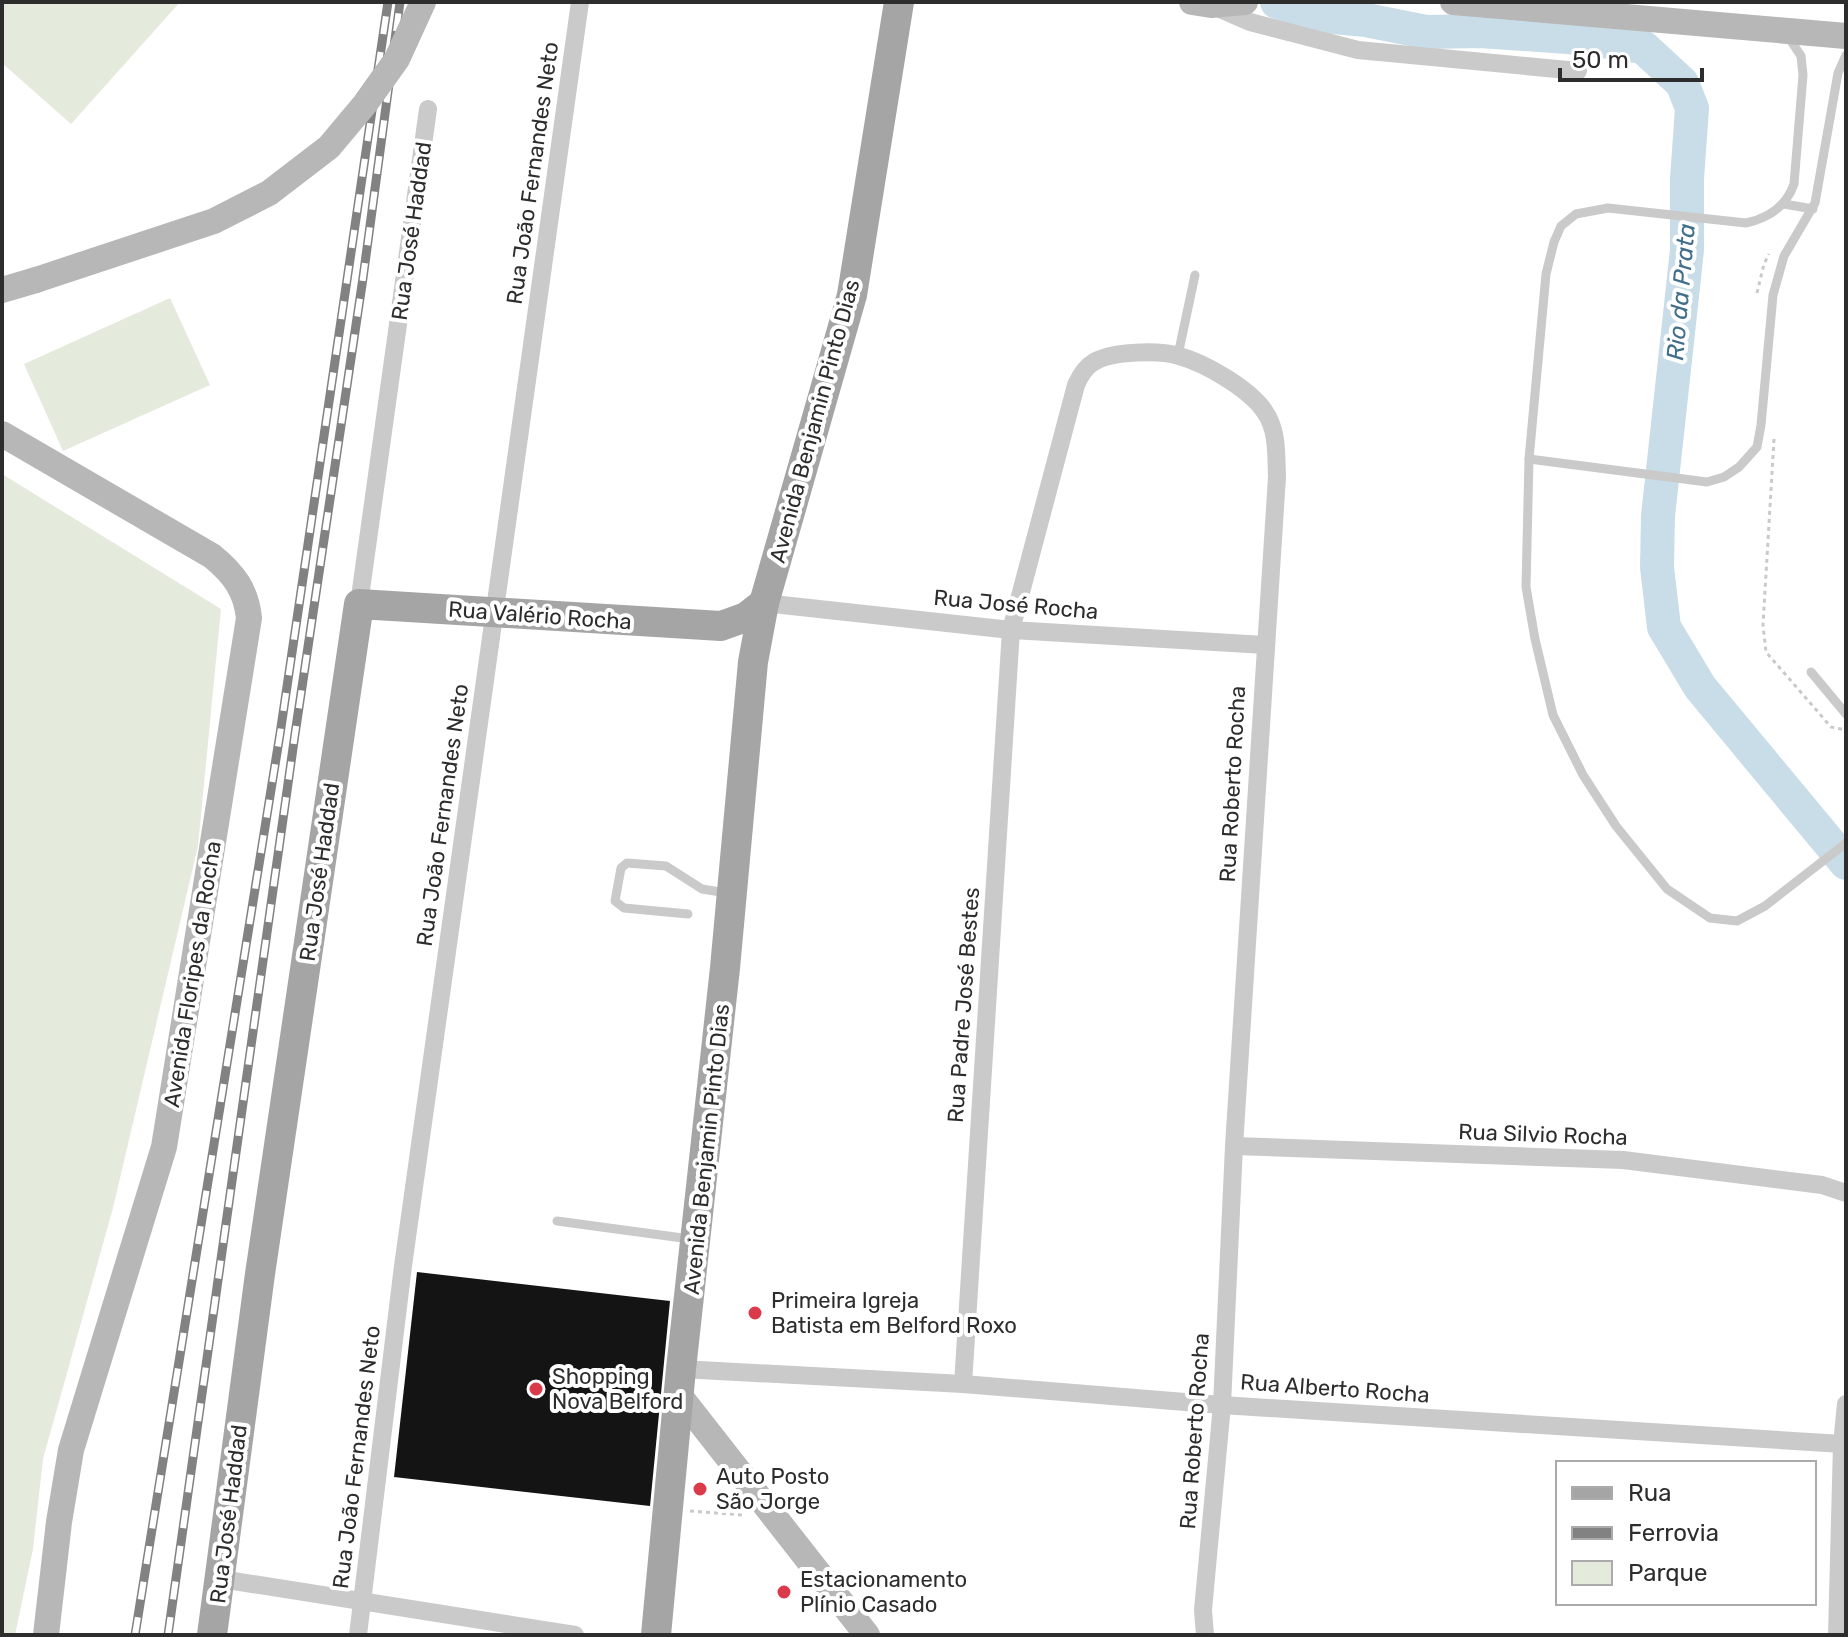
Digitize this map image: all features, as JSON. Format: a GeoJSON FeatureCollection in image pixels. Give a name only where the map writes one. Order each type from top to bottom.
{"type":"FeatureCollection","features":[{"type":"Feature","properties":{"kind":"main road","name":"Avenida Benjamin Pinto Dias"},"geometry":{"type":"LineString","coordinates":[[656,1635],[725,968],[753,662],[764,603],[852,295],[899,2]]}},
{"type":"Feature","properties":{"kind":"main road"},"geometry":{"type":"LineString","coordinates":[[721,626],[746,617],[764,603]]}},
{"type":"Feature","properties":{"kind":"main road","name":"Rua Valério Rocha"},"geometry":{"type":"LineString","coordinates":[[359,604],[721,626]]}},
{"type":"Feature","properties":{"kind":"main road","name":"Rua José Haddad"},"geometry":{"type":"LineString","coordinates":[[212,1635],[258,1289],[359,604]]}},
{"type":"Feature","properties":{"kind":"main road"},"geometry":{"type":"LineString","coordinates":[[721,626],[740,640],[753,662]]}},
{"type":"Feature","properties":{"kind":"street"},"geometry":{"type":"LineString","coordinates":[[2,290],[214,221],[269,193],[329,147],[365,104],[397,59],[423,2]]}},
{"type":"Feature","properties":{"kind":"street","name":"Rua João Fernandes Neto"},"geometry":{"type":"LineString","coordinates":[[358,1635],[403,1266],[580,2]]}},
{"type":"Feature","properties":{"kind":"street"},"geometry":{"type":"LineString","coordinates":[[1197,3],[1243,2]]}},
{"type":"Feature","properties":{"kind":"street"},"geometry":{"type":"LineString","coordinates":[[1453,2],[1611,8],[1846,36]]}},
{"type":"Feature","properties":{"kind":"street"},"geometry":{"type":"LineString","coordinates":[[1197,3],[1250,22],[1358,50],[1578,71]]}},
{"type":"Feature","properties":{"kind":"street","name":"Rua José Haddad"},"geometry":{"type":"LineString","coordinates":[[359,604],[428,109]]}},
{"type":"Feature","properties":{"kind":"street","name":"Rua Roberto Rocha"},"geometry":{"type":"LineString","coordinates":[[1011,630],[1082,372],[1105,357],[1144,353],[1178,355],[1224,377],[1253,398],[1265,412],[1275,433],[1277,477],[1234,1146],[1222,1405],[1203,1610],[1205,1635]]}},
{"type":"Feature","properties":{"kind":"street","name":"Avenida Floripes da Rocha"},"geometry":{"type":"LineString","coordinates":[[2,434],[212,556],[227,568],[242,588],[249,618],[164,1147],[71,1450],[46,1635]]}},
{"type":"Feature","properties":{"kind":"street","name":"Rua José Rocha"},"geometry":{"type":"LineString","coordinates":[[764,603],[1011,630],[1265,645]]}},
{"type":"Feature","properties":{"kind":"street","name":"Rua Padre José Bestes"},"geometry":{"type":"LineString","coordinates":[[963,1384],[1011,630]]}},
{"type":"Feature","properties":{"kind":"street","name":"Rua Silvio Rocha"},"geometry":{"type":"LineString","coordinates":[[1234,1146],[1623,1160],[1822,1185],[1846,1193]]}},
{"type":"Feature","properties":{"kind":"street"},"geometry":{"type":"LineString","coordinates":[[680,1382],[774,1517],[867,1635]]}},
{"type":"Feature","properties":{"kind":"street","name":"Rua Alberto Rocha"},"geometry":{"type":"LineString","coordinates":[[680,1382],[963,1384],[1222,1405],[1842,1444]]}},
{"type":"Feature","properties":{"kind":"street"},"geometry":{"type":"LineString","coordinates":[[1837,1635],[1842,1444],[1846,1404]]}},
{"type":"Feature","properties":{"kind":"street"},"geometry":{"type":"LineString","coordinates":[[221,1579],[575,1635]]}},
{"type":"Feature","properties":{"kind":"lane"},"geometry":{"type":"LineString","coordinates":[[1766,28],[1780,31],[1792,40],[1801,56],[1803,75],[1794,184],[1784,204],[1762,219],[1746,223],[1608,208],[1576,214],[1561,226],[1554,242],[1546,274],[1529,459],[1526,587],[1553,715],[1583,775],[1616,826],[1667,889],[1710,918],[1737,921],[1765,906],[1846,843]]}},
{"type":"Feature","properties":{"kind":"lane"},"geometry":{"type":"LineString","coordinates":[[1529,459],[1707,482],[1724,477],[1739,467],[1757,447],[1773,295],[1784,256],[1813,209],[1838,73],[1846,55]]}},
{"type":"Feature","properties":{"kind":"lane"},"geometry":{"type":"LineString","coordinates":[[1784,204],[1813,209]]}},
{"type":"Feature","properties":{"kind":"lane"},"geometry":{"type":"LineString","coordinates":[[1178,355],[1195,275]]}},
{"type":"Feature","properties":{"kind":"lane"},"geometry":{"type":"LineString","coordinates":[[1811,672],[1846,714]]}},
{"type":"Feature","properties":{"kind":"lane"},"geometry":{"type":"LineString","coordinates":[[688,914],[618,905],[615,901],[621,868],[627,863],[666,866],[702,889],[730,894]]}},
{"type":"Feature","properties":{"kind":"lane"},"geometry":{"type":"LineString","coordinates":[[557,1221],[697,1240]]}},
{"type":"Feature","properties":{"kind":"path"},"geometry":{"type":"LineString","coordinates":[[1775,429],[1763,625],[1766,652],[1831,727],[1846,730]]}},
{"type":"Feature","properties":{"kind":"path"},"geometry":{"type":"LineString","coordinates":[[667,1509],[774,1517]]}},
{"type":"Feature","properties":{"kind":"green space"},"geometry":{"type":"Polygon","coordinates":[[[2,2],[180,2],[71,124],[2,63],[2,2]]]}},
{"type":"Feature","properties":{"kind":"green space"},"geometry":{"type":"Polygon","coordinates":[[[170,298],[210,385],[63,451],[24,364],[170,298]]]}},
{"type":"Feature","properties":{"kind":"green space"},"geometry":{"type":"Polygon","coordinates":[[[2,474],[221,609],[198,846],[113,1208],[43,1459],[33,1549],[15,1635],[2,1635],[2,474]]]}},
{"type":"Feature","properties":{"kind":"building","name":"Shopping Nova Belford"},"geometry":{"type":"Polygon","coordinates":[[[417,1272],[670,1301],[650,1506],[394,1477],[417,1272]]]}},
{"type":"Feature","properties":{"kind":"waterway","name":"Rio da Prata"},"geometry":{"type":"LineString","coordinates":[[1277,2],[1312,15],[1366,20],[1426,32],[1480,31],[1581,38],[1643,47],[1682,83],[1692,108],[1687,179],[1687,250],[1658,516],[1657,567],[1664,627],[1700,687],[1846,863]]}},
{"type":"Feature","properties":{"kind":"railway"},"geometry":{"type":"LineString","coordinates":[[135,1635],[280,734],[388,2]]}},
{"type":"Feature","properties":{"kind":"railway"},"geometry":{"type":"LineString","coordinates":[[168,1635],[400,2]]}},
{"type":"Feature","properties":{"kind":"place","name":"Primeira Igreja Batista em Belford Roxo"},"geometry":{"type":"Point","coordinates":[755,1313]}},
{"type":"Feature","properties":{"kind":"place","name":"Shopping Nova Belford"},"geometry":{"type":"Point","coordinates":[536,1389]}},
{"type":"Feature","properties":{"kind":"place","name":"Auto Posto São Jorge"},"geometry":{"type":"Point","coordinates":[700,1489]}},
{"type":"Feature","properties":{"kind":"place","name":"Estacionamento Plínio Casado"},"geometry":{"type":"Point","coordinates":[784,1592]}}]}
